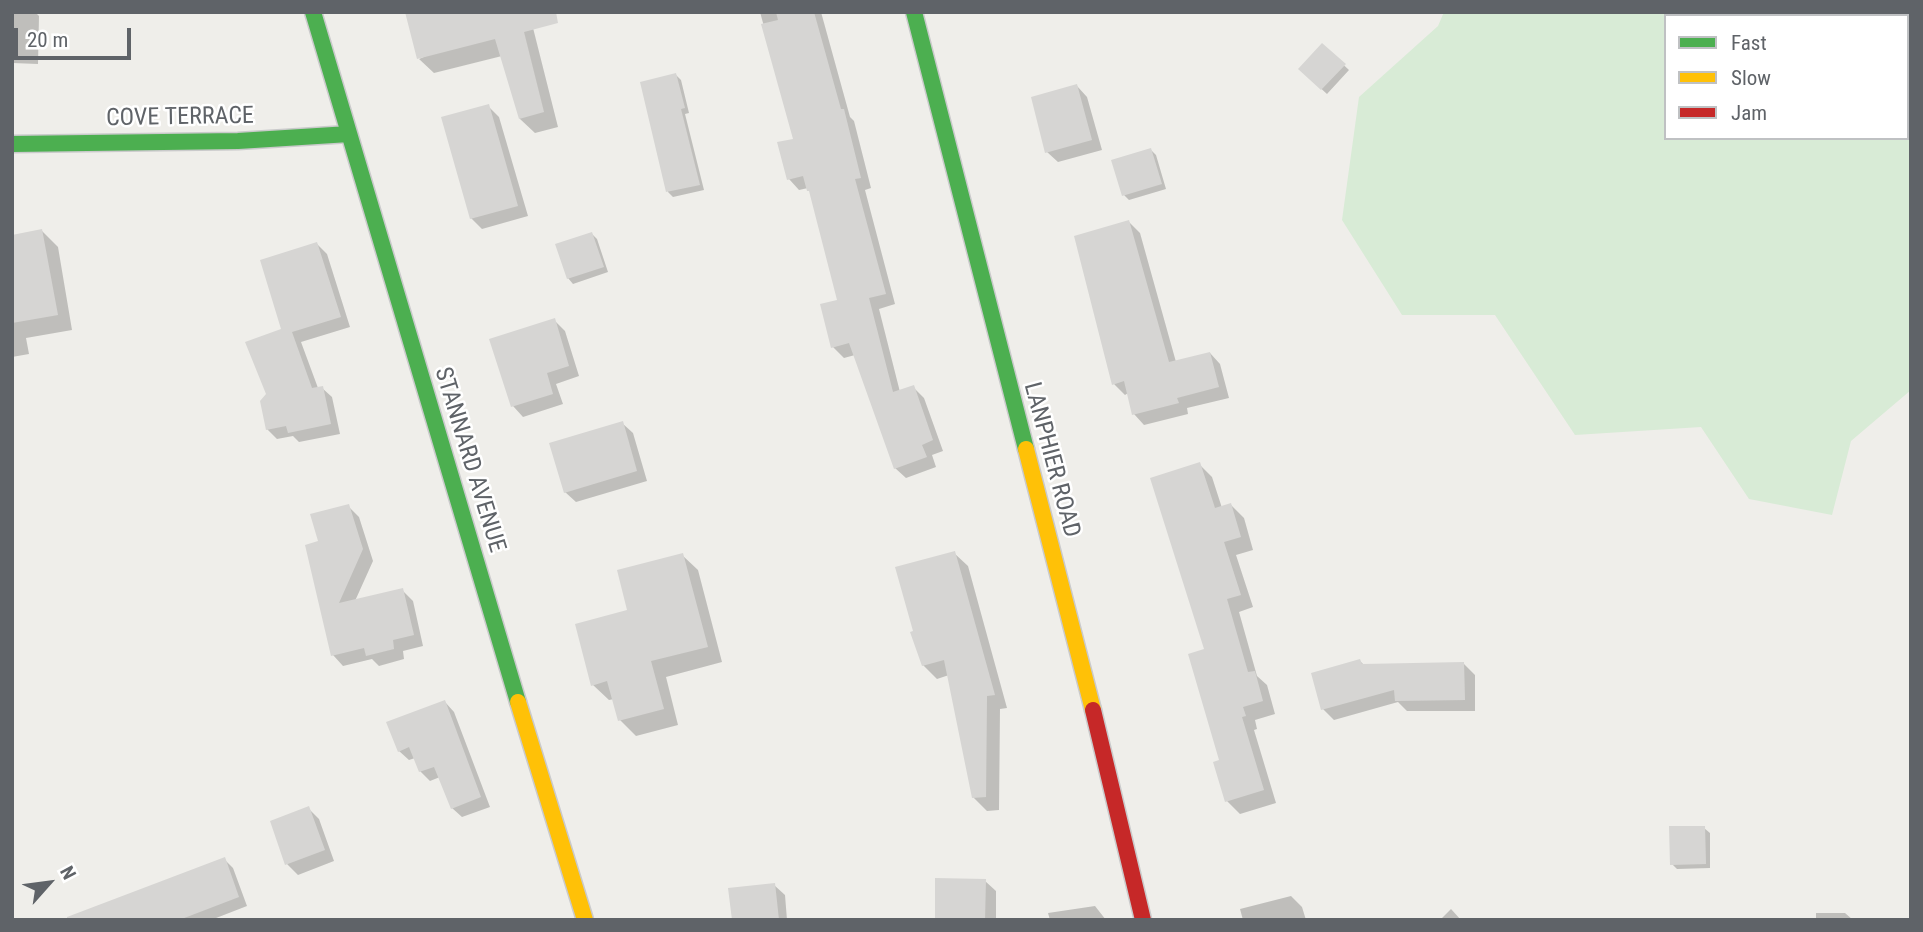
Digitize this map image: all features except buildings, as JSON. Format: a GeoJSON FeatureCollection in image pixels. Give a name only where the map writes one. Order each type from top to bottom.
{"type":"FeatureCollection","features":[{"type":"Feature","properties":{"kind":"street","name":"STANNARD AVENUE"},"geometry":{"type":"LineString","coordinates":[[313,12],[585,920]]}},
{"type":"Feature","properties":{"kind":"street","name":"LANPHIER ROAD"},"geometry":{"type":"LineString","coordinates":[[914,12],[1101,741],[1143,920]]}},
{"type":"Feature","properties":{"kind":"street","name":"COVE TERRACE"},"geometry":{"type":"LineString","coordinates":[[12,144],[238,141],[349,134]]}},
{"type":"Feature","properties":{"kind":"green space"},"geometry":{"type":"Polygon","coordinates":[[[1444,12],[1911,12],[1911,390],[1851,441],[1832,515],[1749,499],[1701,427],[1575,435],[1495,315],[1402,315],[1342,220],[1359,97],[1438,26],[1444,12]]]}},
{"type":"Feature","properties":{"kind":"traffic: fast"},"geometry":{"type":"LineString","coordinates":[[313,12],[518,702]]}},
{"type":"Feature","properties":{"kind":"traffic: fast"},"geometry":{"type":"LineString","coordinates":[[914,12],[1026,449]]}},
{"type":"Feature","properties":{"kind":"traffic: fast"},"geometry":{"type":"LineString","coordinates":[[12,144],[238,141],[349,134]]}},
{"type":"Feature","properties":{"kind":"traffic: slow"},"geometry":{"type":"LineString","coordinates":[[1026,449],[1093,710]]}},
{"type":"Feature","properties":{"kind":"traffic: slow"},"geometry":{"type":"LineString","coordinates":[[518,702],[585,920]]}},
{"type":"Feature","properties":{"kind":"traffic: jam"},"geometry":{"type":"LineString","coordinates":[[1093,710],[1143,920]]}}]}
